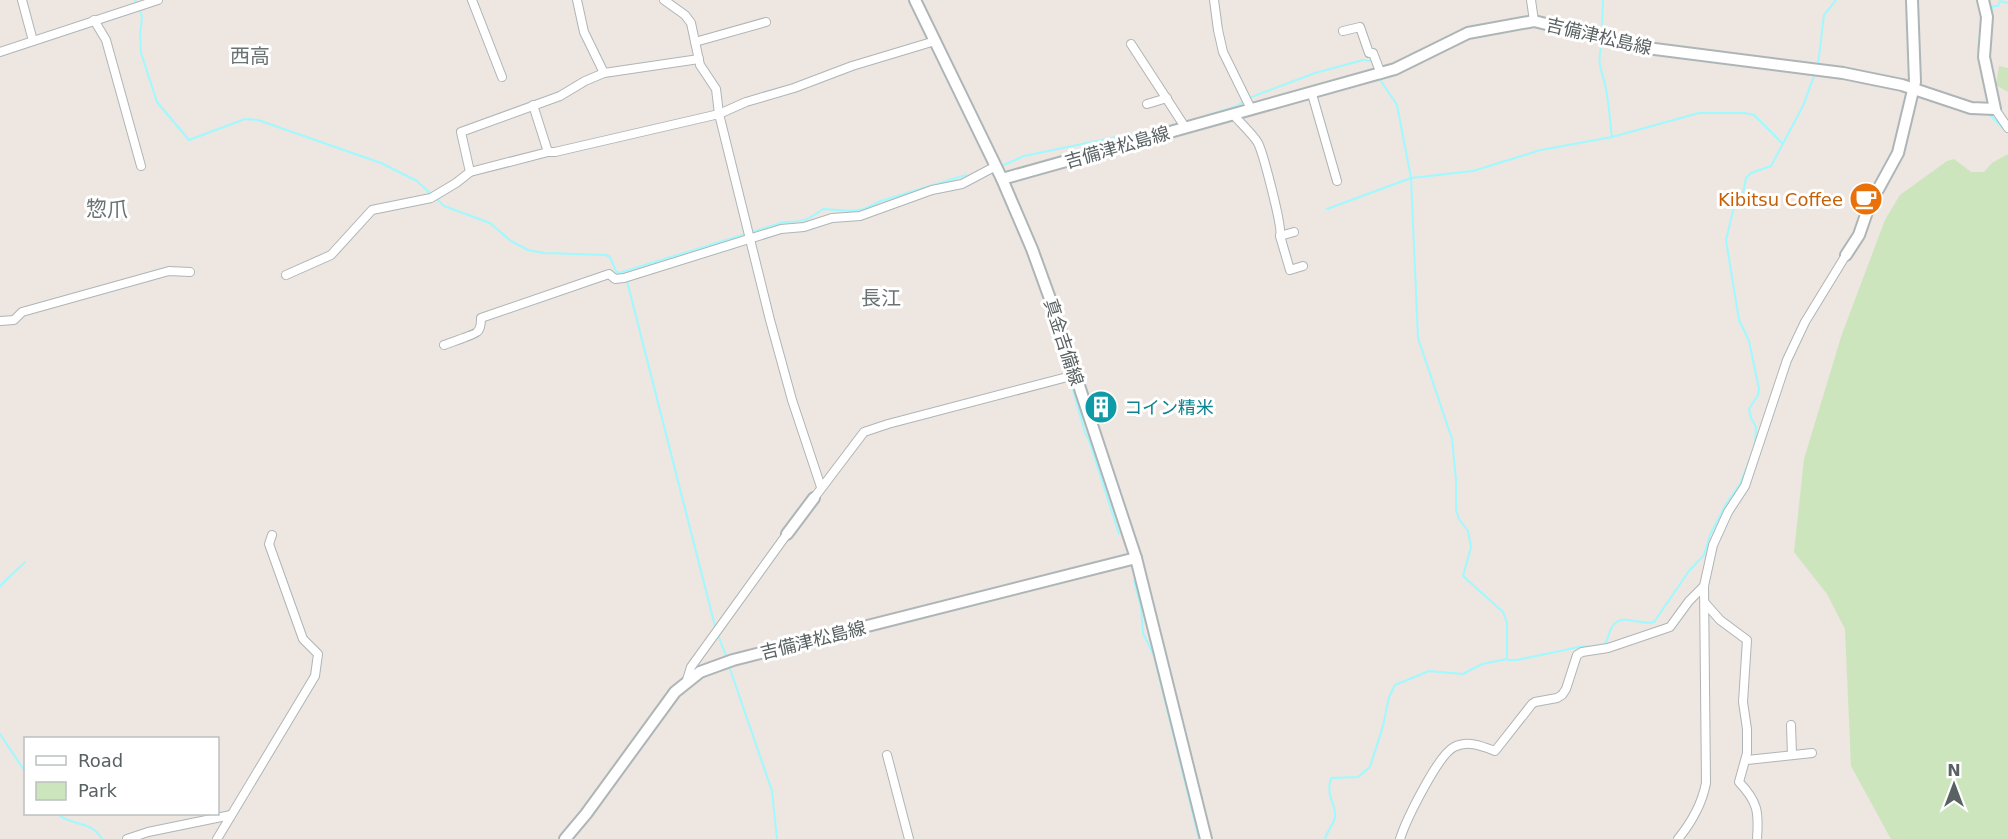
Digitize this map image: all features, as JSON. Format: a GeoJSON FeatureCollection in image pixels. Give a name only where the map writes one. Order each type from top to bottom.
{"type":"FeatureCollection","features":[{"type":"Feature","properties":{"kind":"main road","name":"真金吉備線"},"geometry":{"type":"LineString","coordinates":[[915,0],[996,166],[1032,249],[1136,558],[1206,839]]}},
{"type":"Feature","properties":{"kind":"main road"},"geometry":{"type":"LineString","coordinates":[[1846,255],[1859,235],[1873,198],[1898,153],[1915,82],[1912,0]]}},
{"type":"Feature","properties":{"kind":"main road"},"geometry":{"type":"LineString","coordinates":[[1983,0],[1987,17],[1984,57],[1995,109]]}},
{"type":"Feature","properties":{"kind":"main road","name":"吉備津松島線"},"geometry":{"type":"LineString","coordinates":[[1002,179],[1381,74],[1416,60],[1468,33],[1534,21],[1639,47],[1815,68],[1912,88],[1971,108],[1995,109]]}},
{"type":"Feature","properties":{"kind":"main road"},"geometry":{"type":"LineString","coordinates":[[787,534],[814,498]]}},
{"type":"Feature","properties":{"kind":"main road","name":"吉備津松島線"},"geometry":{"type":"LineString","coordinates":[[565,839],[586,814],[675,692],[687,680],[711,667],[1136,558]]}},
{"type":"Feature","properties":{"kind":"street"},"geometry":{"type":"LineString","coordinates":[[22,0],[33,41]]}},
{"type":"Feature","properties":{"kind":"street"},"geometry":{"type":"LineString","coordinates":[[0,52],[142,2],[158,0]]}},
{"type":"Feature","properties":{"kind":"street"},"geometry":{"type":"LineString","coordinates":[[472,0],[502,77]]}},
{"type":"Feature","properties":{"kind":"street"},"geometry":{"type":"LineString","coordinates":[[577,0],[584,32],[604,73]]}},
{"type":"Feature","properties":{"kind":"street"},"geometry":{"type":"LineString","coordinates":[[664,0],[688,19],[699,59],[716,89],[719,114],[792,400],[821,487]]}},
{"type":"Feature","properties":{"kind":"street"},"geometry":{"type":"LineString","coordinates":[[1214,0],[1223,52],[1251,109]]}},
{"type":"Feature","properties":{"kind":"street"},"geometry":{"type":"LineString","coordinates":[[1531,0],[1534,21]]}},
{"type":"Feature","properties":{"kind":"street"},"geometry":{"type":"LineString","coordinates":[[94,20],[106,40],[141,165]]}},
{"type":"Feature","properties":{"kind":"street"},"geometry":{"type":"LineString","coordinates":[[695,42],[766,22]]}},
{"type":"Feature","properties":{"kind":"street"},"geometry":{"type":"LineString","coordinates":[[1342,32],[1360,27],[1369,53],[1374,53],[1381,74]]}},
{"type":"Feature","properties":{"kind":"street"},"geometry":{"type":"LineString","coordinates":[[285,275],[331,255],[372,210],[430,198],[470,172],[719,114],[746,102],[794,88],[843,69],[935,41]]}},
{"type":"Feature","properties":{"kind":"street"},"geometry":{"type":"LineString","coordinates":[[1131,44],[1185,127]]}},
{"type":"Feature","properties":{"kind":"street"},"geometry":{"type":"LineString","coordinates":[[470,172],[461,132],[560,96],[604,73],[699,59]]}},
{"type":"Feature","properties":{"kind":"street"},"geometry":{"type":"LineString","coordinates":[[1312,94],[1337,181]]}},
{"type":"Feature","properties":{"kind":"street"},"geometry":{"type":"LineString","coordinates":[[1147,104],[1167,98]]}},
{"type":"Feature","properties":{"kind":"street"},"geometry":{"type":"LineString","coordinates":[[533,105],[548,152]]}},
{"type":"Feature","properties":{"kind":"street"},"geometry":{"type":"LineString","coordinates":[[1995,109],[2008,128]]}},
{"type":"Feature","properties":{"kind":"street"},"geometry":{"type":"LineString","coordinates":[[1233,114],[1258,143],[1278,213],[1282,231],[1280,236],[1290,270],[1303,266]]}},
{"type":"Feature","properties":{"kind":"street"},"geometry":{"type":"LineString","coordinates":[[444,345],[475,334],[479,330],[481,318],[609,274],[615,279],[624,278],[781,229],[804,227],[832,218],[860,216],[906,198],[962,183],[996,166]]}},
{"type":"Feature","properties":{"kind":"street"},"geometry":{"type":"LineString","coordinates":[[1280,236],[1294,232]]}},
{"type":"Feature","properties":{"kind":"street"},"geometry":{"type":"LineString","coordinates":[[1678,839],[1688,827],[1701,802],[1707,783],[1704,586],[1713,545],[1754,465],[1787,360],[1811,310],[1846,255]]}},
{"type":"Feature","properties":{"kind":"street"},"geometry":{"type":"LineString","coordinates":[[0,321],[14,320],[22,312],[169,271],[190,272]]}},
{"type":"Feature","properties":{"kind":"street"},"geometry":{"type":"LineString","coordinates":[[814,498],[864,432],[1075,375]]}},
{"type":"Feature","properties":{"kind":"street"},"geometry":{"type":"LineString","coordinates":[[687,680],[691,667],[787,534]]}},
{"type":"Feature","properties":{"kind":"street"},"geometry":{"type":"LineString","coordinates":[[217,839],[315,676],[318,654],[303,639],[269,544],[272,535]]}},
{"type":"Feature","properties":{"kind":"street"},"geometry":{"type":"LineString","coordinates":[[1400,839],[1439,761],[1449,750],[1464,744],[1473,744],[1495,751],[1535,702],[1562,695],[1577,655],[1582,652],[1608,648],[1670,627],[1704,586]]}},
{"type":"Feature","properties":{"kind":"street"},"geometry":{"type":"LineString","coordinates":[[1704,602],[1720,620],[1747,640],[1743,702],[1748,729],[1747,759],[1739,782],[1756,803],[1757,839]]}},
{"type":"Feature","properties":{"kind":"street"},"geometry":{"type":"LineString","coordinates":[[1791,726],[1792,755]]}},
{"type":"Feature","properties":{"kind":"street"},"geometry":{"type":"LineString","coordinates":[[1747,759],[1812,753]]}},
{"type":"Feature","properties":{"kind":"street"},"geometry":{"type":"LineString","coordinates":[[887,755],[909,839]]}},
{"type":"Feature","properties":{"kind":"street"},"geometry":{"type":"LineString","coordinates":[[127,839],[148,832],[231,815]]}},
{"type":"Feature","properties":{"kind":"green space"},"geometry":{"type":"Polygon","coordinates":[[[1999,66],[2008,68],[2008,92],[1996,85],[1999,66]]]}},
{"type":"Feature","properties":{"kind":"green space"},"geometry":{"type":"Polygon","coordinates":[[[2008,154],[2008,839],[1891,839],[1851,766],[1845,629],[1827,594],[1794,552],[1804,459],[1842,334],[1885,220],[1900,195],[1947,161],[1954,159],[1971,172],[1984,172],[1992,163],[2008,154]]]}},
{"type":"Feature","properties":{"kind":"waterway"},"geometry":{"type":"LineString","coordinates":[[135,0],[142,16],[141,53],[157,102],[189,140],[245,119],[258,120],[381,163],[417,181],[432,195]]}},
{"type":"Feature","properties":{"kind":"waterway"},"geometry":{"type":"LineString","coordinates":[[1602,33],[1603,0]]}},
{"type":"Feature","properties":{"kind":"waterway"},"geometry":{"type":"LineString","coordinates":[[1818,65],[1824,15],[1836,0]]}},
{"type":"Feature","properties":{"kind":"waterway"},"geometry":{"type":"LineString","coordinates":[[1991,13],[1993,6],[1998,6],[2000,1],[2008,3]]}},
{"type":"Feature","properties":{"kind":"waterway"},"geometry":{"type":"LineString","coordinates":[[1981,28],[1978,49],[1983,76]]}},
{"type":"Feature","properties":{"kind":"waterway"},"geometry":{"type":"LineString","coordinates":[[1602,43],[1600,63],[1612,137]]}},
{"type":"Feature","properties":{"kind":"waterway"},"geometry":{"type":"LineString","coordinates":[[1249,98],[1315,73],[1363,60],[1372,61],[1375,70]]}},
{"type":"Feature","properties":{"kind":"waterway"},"geometry":{"type":"LineString","coordinates":[[1755,445],[1756,427],[1749,409],[1759,389],[1749,341],[1739,320],[1726,240],[1734,207],[1743,194],[1746,178],[1751,173],[1771,166],[1803,106],[1815,73]]}},
{"type":"Feature","properties":{"kind":"waterway"},"geometry":{"type":"LineString","coordinates":[[1325,839],[1335,817],[1329,791],[1331,778],[1358,777],[1370,767],[1383,726],[1389,697],[1395,685],[1429,671],[1463,674],[1482,664],[1507,659],[1507,623],[1503,612],[1463,576],[1471,547],[1468,531],[1459,519],[1456,510],[1452,439],[1418,338],[1411,178],[1397,105],[1379,78]]}},
{"type":"Feature","properties":{"kind":"waterway"},"geometry":{"type":"LineString","coordinates":[[1187,122],[1237,106],[1244,101]]}},
{"type":"Feature","properties":{"kind":"waterway"},"geometry":{"type":"LineString","coordinates":[[1987,112],[2008,133]]}},
{"type":"Feature","properties":{"kind":"waterway"},"geometry":{"type":"LineString","coordinates":[[1327,209],[1411,178],[1473,171],[1541,150],[1612,137],[1699,113],[1754,115],[1783,144]]}},
{"type":"Feature","properties":{"kind":"waterway"},"geometry":{"type":"LineString","coordinates":[[1004,165],[1024,156],[1179,124]]}},
{"type":"Feature","properties":{"kind":"waterway"},"geometry":{"type":"LineString","coordinates":[[437,199],[444,206],[490,223],[511,241],[528,250],[544,253],[606,255],[610,257],[619,273],[784,222],[805,220],[823,209],[852,211],[864,209],[881,201],[966,175]]}},
{"type":"Feature","properties":{"kind":"waterway"},"geometry":{"type":"LineString","coordinates":[[627,281],[716,630]]}},
{"type":"Feature","properties":{"kind":"waterway"},"geometry":{"type":"LineString","coordinates":[[1052,322],[1069,374]]}},
{"type":"Feature","properties":{"kind":"waterway"},"geometry":{"type":"LineString","coordinates":[[1070,379],[1085,433],[1119,534]]}},
{"type":"Feature","properties":{"kind":"waterway"},"geometry":{"type":"LineString","coordinates":[[1508,660],[1579,647],[1604,645],[1612,627],[1621,620],[1654,622],[1689,571],[1704,555],[1710,535],[1726,504],[1740,484],[1750,459]]}},
{"type":"Feature","properties":{"kind":"waterway"},"geometry":{"type":"LineString","coordinates":[[0,586],[25,562]]}},
{"type":"Feature","properties":{"kind":"waterway"},"geometry":{"type":"LineString","coordinates":[[1134,581],[1141,607],[1143,633],[1154,656],[1199,839]]}},
{"type":"Feature","properties":{"kind":"waterway"},"geometry":{"type":"LineString","coordinates":[[718,635],[726,656]]}},
{"type":"Feature","properties":{"kind":"waterway"},"geometry":{"type":"LineString","coordinates":[[729,666],[772,791],[777,839]]}},
{"type":"Feature","properties":{"kind":"waterway"},"geometry":{"type":"LineString","coordinates":[[0,734],[24,770]]}},
{"type":"Feature","properties":{"kind":"waterway"},"geometry":{"type":"LineString","coordinates":[[59,815],[69,821],[93,829],[102,839]]}},
{"type":"Feature","properties":{"kind":"place","name":"Kibitsu Coffee"},"geometry":{"type":"Point","coordinates":[1866,199]}},
{"type":"Feature","properties":{"kind":"place","name":"コイン精米"},"geometry":{"type":"Point","coordinates":[1101,407]}},
{"type":"Feature","properties":{"kind":"district","name":"西高"},"geometry":{"type":"Point","coordinates":[250,56]}},
{"type":"Feature","properties":{"kind":"district","name":"惣爪"},"geometry":{"type":"Point","coordinates":[107,209]}},
{"type":"Feature","properties":{"kind":"district","name":"長江"},"geometry":{"type":"Point","coordinates":[881,298]}}]}
